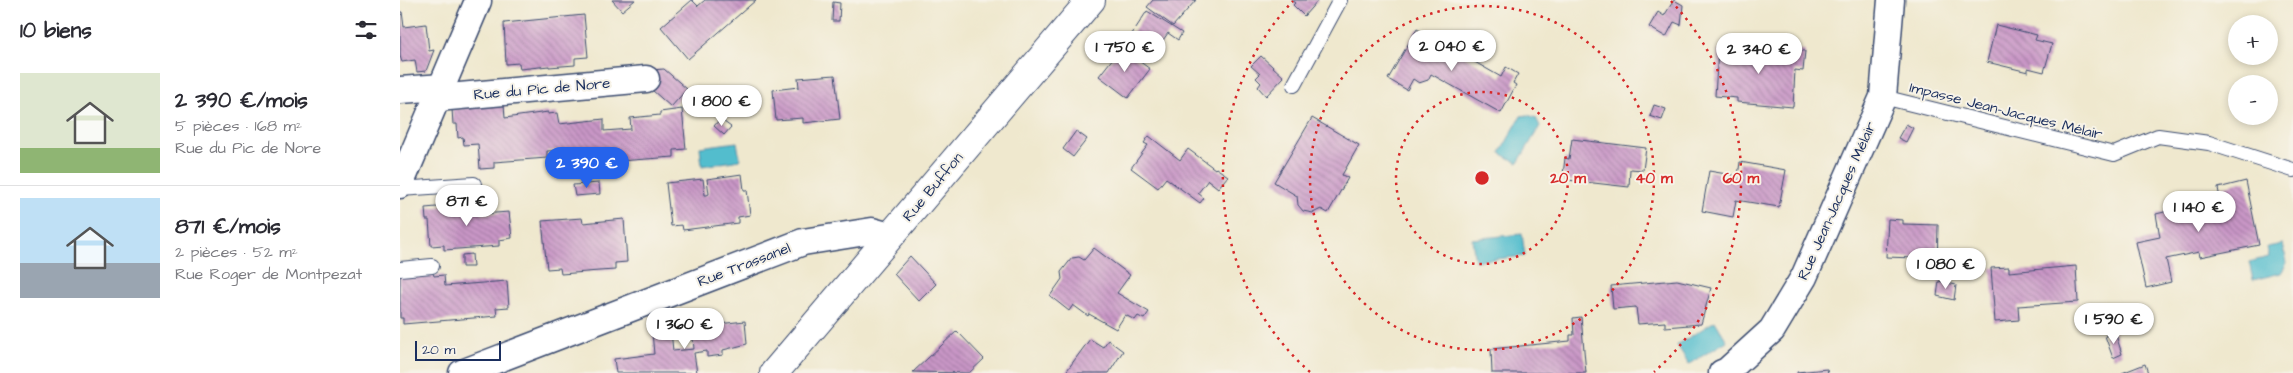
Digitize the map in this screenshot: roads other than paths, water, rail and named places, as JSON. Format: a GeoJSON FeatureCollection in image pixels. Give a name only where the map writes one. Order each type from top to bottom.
{"type":"FeatureCollection","features":[{"type":"Feature","properties":{"kind":"street","name":"Rue Buffon"},"geometry":{"type":"LineString","coordinates":[[774,373],[1091,0]]}},
{"type":"Feature","properties":{"kind":"street","name":"Rue Jean-Jacques Mélair"},"geometry":{"type":"LineString","coordinates":[[1722,373],[1727,371],[1772,330],[1804,277],[1883,97],[1891,0]]}},
{"type":"Feature","properties":{"kind":"street"},"geometry":{"type":"LineString","coordinates":[[400,184],[478,1]]}},
{"type":"Feature","properties":{"kind":"street","name":"Rue du Pic de Nore"},"geometry":{"type":"LineString","coordinates":[[400,90],[440,92],[646,79]]}},
{"type":"Feature","properties":{"kind":"street","name":"Rue Trassanel"},"geometry":{"type":"LineString","coordinates":[[462,373],[803,242],[872,231],[890,236]]}},
{"type":"Feature","properties":{"kind":"lane"},"geometry":{"type":"LineString","coordinates":[[1294,85],[1340,0]]}},
{"type":"Feature","properties":{"kind":"lane","name":"Impasse Jean-Jacques Mélair"},"geometry":{"type":"LineString","coordinates":[[1883,97],[2114,154],[2158,136],[2209,143],[2293,170]]}},
{"type":"Feature","properties":{"kind":"lane"},"geometry":{"type":"LineString","coordinates":[[400,189],[474,184]]}},
{"type":"Feature","properties":{"kind":"lane"},"geometry":{"type":"LineString","coordinates":[[400,269],[432,266]]}},
{"type":"Feature","properties":{"kind":"water"},"geometry":{"type":"Polygon","coordinates":[[[1528,115],[1536,118],[1540,126],[1518,163],[1500,153],[1521,116],[1528,115]]]}},
{"type":"Feature","properties":{"kind":"water"},"geometry":{"type":"Polygon","coordinates":[[[737,142],[740,160],[702,166],[700,147],[737,142]]]}},
{"type":"Feature","properties":{"kind":"water"},"geometry":{"type":"Polygon","coordinates":[[[1522,234],[1525,256],[1475,261],[1472,239],[1522,234]]]}},
{"type":"Feature","properties":{"kind":"water"},"geometry":{"type":"Polygon","coordinates":[[[2283,244],[2287,263],[2281,273],[2253,280],[2249,262],[2269,257],[2267,247],[2283,244]]]}},
{"type":"Feature","properties":{"kind":"water"},"geometry":{"type":"Polygon","coordinates":[[[1715,321],[1727,341],[1689,364],[1677,345],[1715,321]]]}}]}
